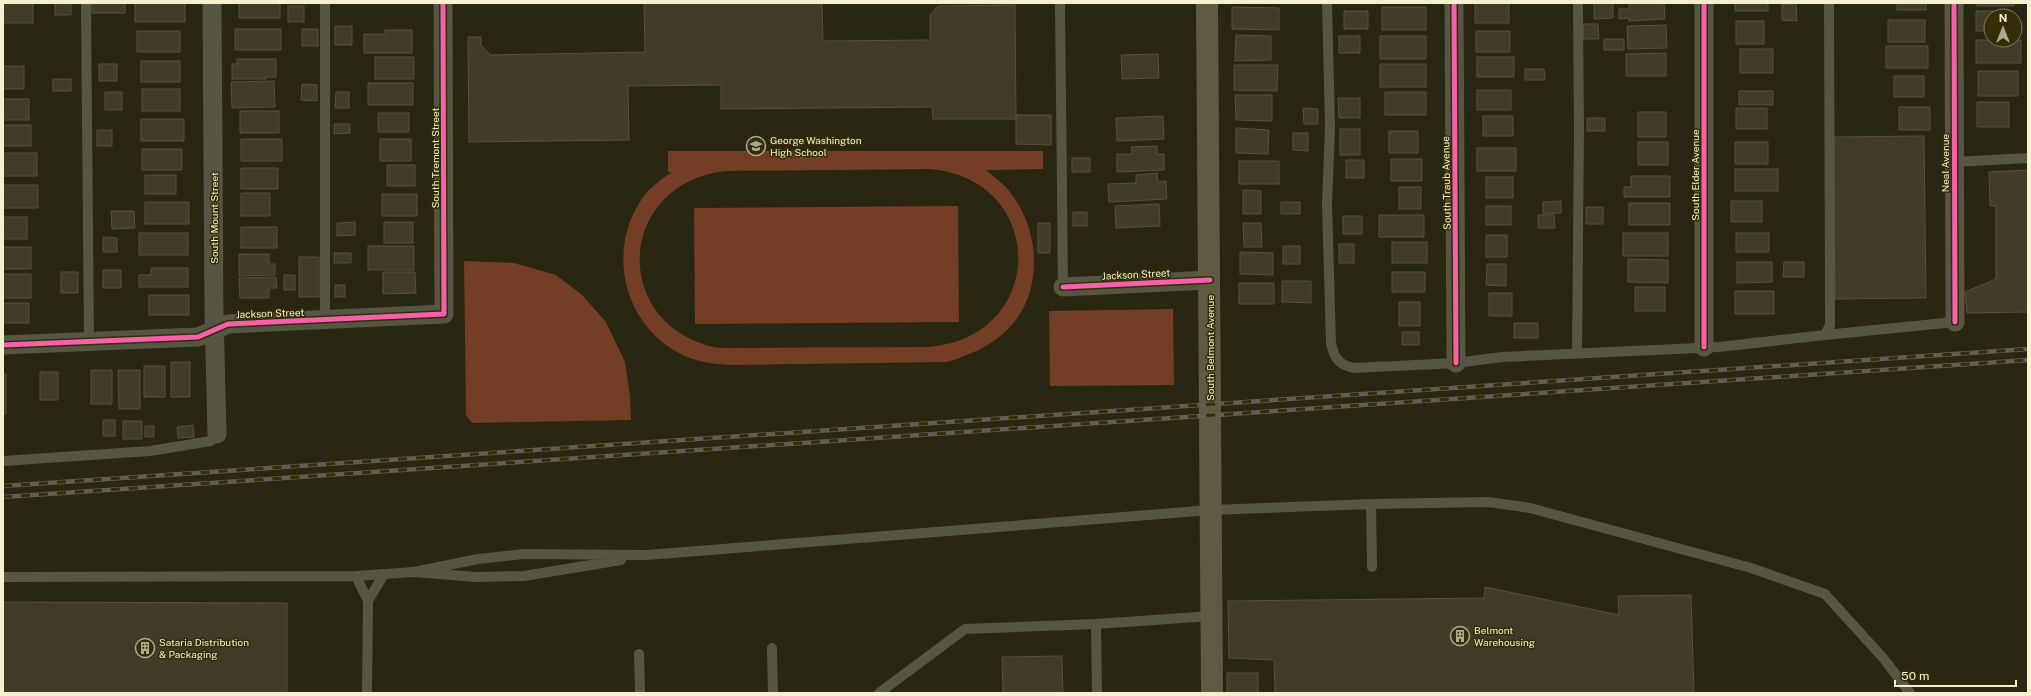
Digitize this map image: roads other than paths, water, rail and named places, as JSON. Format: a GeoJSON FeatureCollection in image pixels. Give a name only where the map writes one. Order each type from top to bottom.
{"type":"FeatureCollection","features":[{"type":"Feature","properties":{"kind":"main road","name":"South Belmont Avenue"},"geometry":{"type":"LineString","coordinates":[[1207,3],[1212,693]]}},
{"type":"Feature","properties":{"kind":"street","name":"South Mount Street"},"geometry":{"type":"LineString","coordinates":[[212,3],[214,330],[217,434]]}},
{"type":"Feature","properties":{"kind":"street","name":"South Tremont Street"},"geometry":{"type":"LineString","coordinates":[[443,3],[444,314]]}},
{"type":"Feature","properties":{"kind":"street","name":"South Traub Avenue"},"geometry":{"type":"LineString","coordinates":[[1454,3],[1456,363]]}},
{"type":"Feature","properties":{"kind":"street","name":"South Elder Avenue"},"geometry":{"type":"LineString","coordinates":[[1704,3],[1704,347]]}},
{"type":"Feature","properties":{"kind":"street","name":"Neal Avenue"},"geometry":{"type":"LineString","coordinates":[[1954,3],[1955,322]]}},
{"type":"Feature","properties":{"kind":"street","name":"Jackson Street"},"geometry":{"type":"LineString","coordinates":[[1063,286],[1210,280]]}},
{"type":"Feature","properties":{"kind":"street","name":"Jackson Street"},"geometry":{"type":"LineString","coordinates":[[3,345],[198,337],[228,324],[444,314]]}},
{"type":"Feature","properties":{"kind":"lane"},"geometry":{"type":"LineString","coordinates":[[86,3],[89,342]]}},
{"type":"Feature","properties":{"kind":"lane"},"geometry":{"type":"LineString","coordinates":[[325,3],[325,320]]}},
{"type":"Feature","properties":{"kind":"lane"},"geometry":{"type":"LineString","coordinates":[[1060,3],[1063,286]]}},
{"type":"Feature","properties":{"kind":"lane"},"geometry":{"type":"LineString","coordinates":[[1327,3],[1330,127],[1328,212],[1331,343],[1334,355],[1343,366],[1354,368],[1456,363],[1502,357],[1704,347],[1955,322]]}},
{"type":"Feature","properties":{"kind":"lane"},"geometry":{"type":"LineString","coordinates":[[1577,353],[1579,132],[1578,3]]}},
{"type":"Feature","properties":{"kind":"lane"},"geometry":{"type":"LineString","coordinates":[[1825,335],[1830,325],[1829,3]]}},
{"type":"Feature","properties":{"kind":"lane"},"geometry":{"type":"LineString","coordinates":[[1954,162],[2028,158]]}},
{"type":"Feature","properties":{"kind":"lane"},"geometry":{"type":"LineString","coordinates":[[3,461],[150,451],[211,441],[217,434]]}},
{"type":"Feature","properties":{"kind":"lane"},"geometry":{"type":"LineString","coordinates":[[3,577],[356,576],[414,572],[478,559],[523,554],[647,555],[1211,510],[1371,504],[1489,502],[1530,508],[1751,568],[1825,594],[1884,659],[1910,693]]}},
{"type":"Feature","properties":{"kind":"lane"},"geometry":{"type":"LineString","coordinates":[[1371,504],[1372,567]]}},
{"type":"Feature","properties":{"kind":"lane"},"geometry":{"type":"LineString","coordinates":[[414,572],[476,577],[524,576],[647,555]]}},
{"type":"Feature","properties":{"kind":"lane"},"geometry":{"type":"LineString","coordinates":[[368,601],[384,574]]}},
{"type":"Feature","properties":{"kind":"lane"},"geometry":{"type":"LineString","coordinates":[[356,576],[368,601],[367,693]]}},
{"type":"Feature","properties":{"kind":"lane"},"geometry":{"type":"LineString","coordinates":[[879,693],[965,629],[1096,624],[1212,616]]}},
{"type":"Feature","properties":{"kind":"lane"},"geometry":{"type":"LineString","coordinates":[[1096,624],[1097,693]]}},
{"type":"Feature","properties":{"kind":"lane"},"geometry":{"type":"LineString","coordinates":[[772,648],[773,693]]}},
{"type":"Feature","properties":{"kind":"lane"},"geometry":{"type":"LineString","coordinates":[[639,654],[640,693]]}},
{"type":"Feature","properties":{"kind":"railway"},"geometry":{"type":"LineString","coordinates":[[3,486],[2028,349]]}},
{"type":"Feature","properties":{"kind":"railway"},"geometry":{"type":"LineString","coordinates":[[3,497],[2028,360]]}},
{"type":"Feature","properties":{"kind":"place","name":"George Washington High School"},"geometry":{"type":"Point","coordinates":[756,146]}},
{"type":"Feature","properties":{"kind":"place","name":"Belmont Warehousing"},"geometry":{"type":"Point","coordinates":[1460,636]}},
{"type":"Feature","properties":{"kind":"place","name":"Sataria Distribution & Packaging"},"geometry":{"type":"Point","coordinates":[145,648]}}]}
